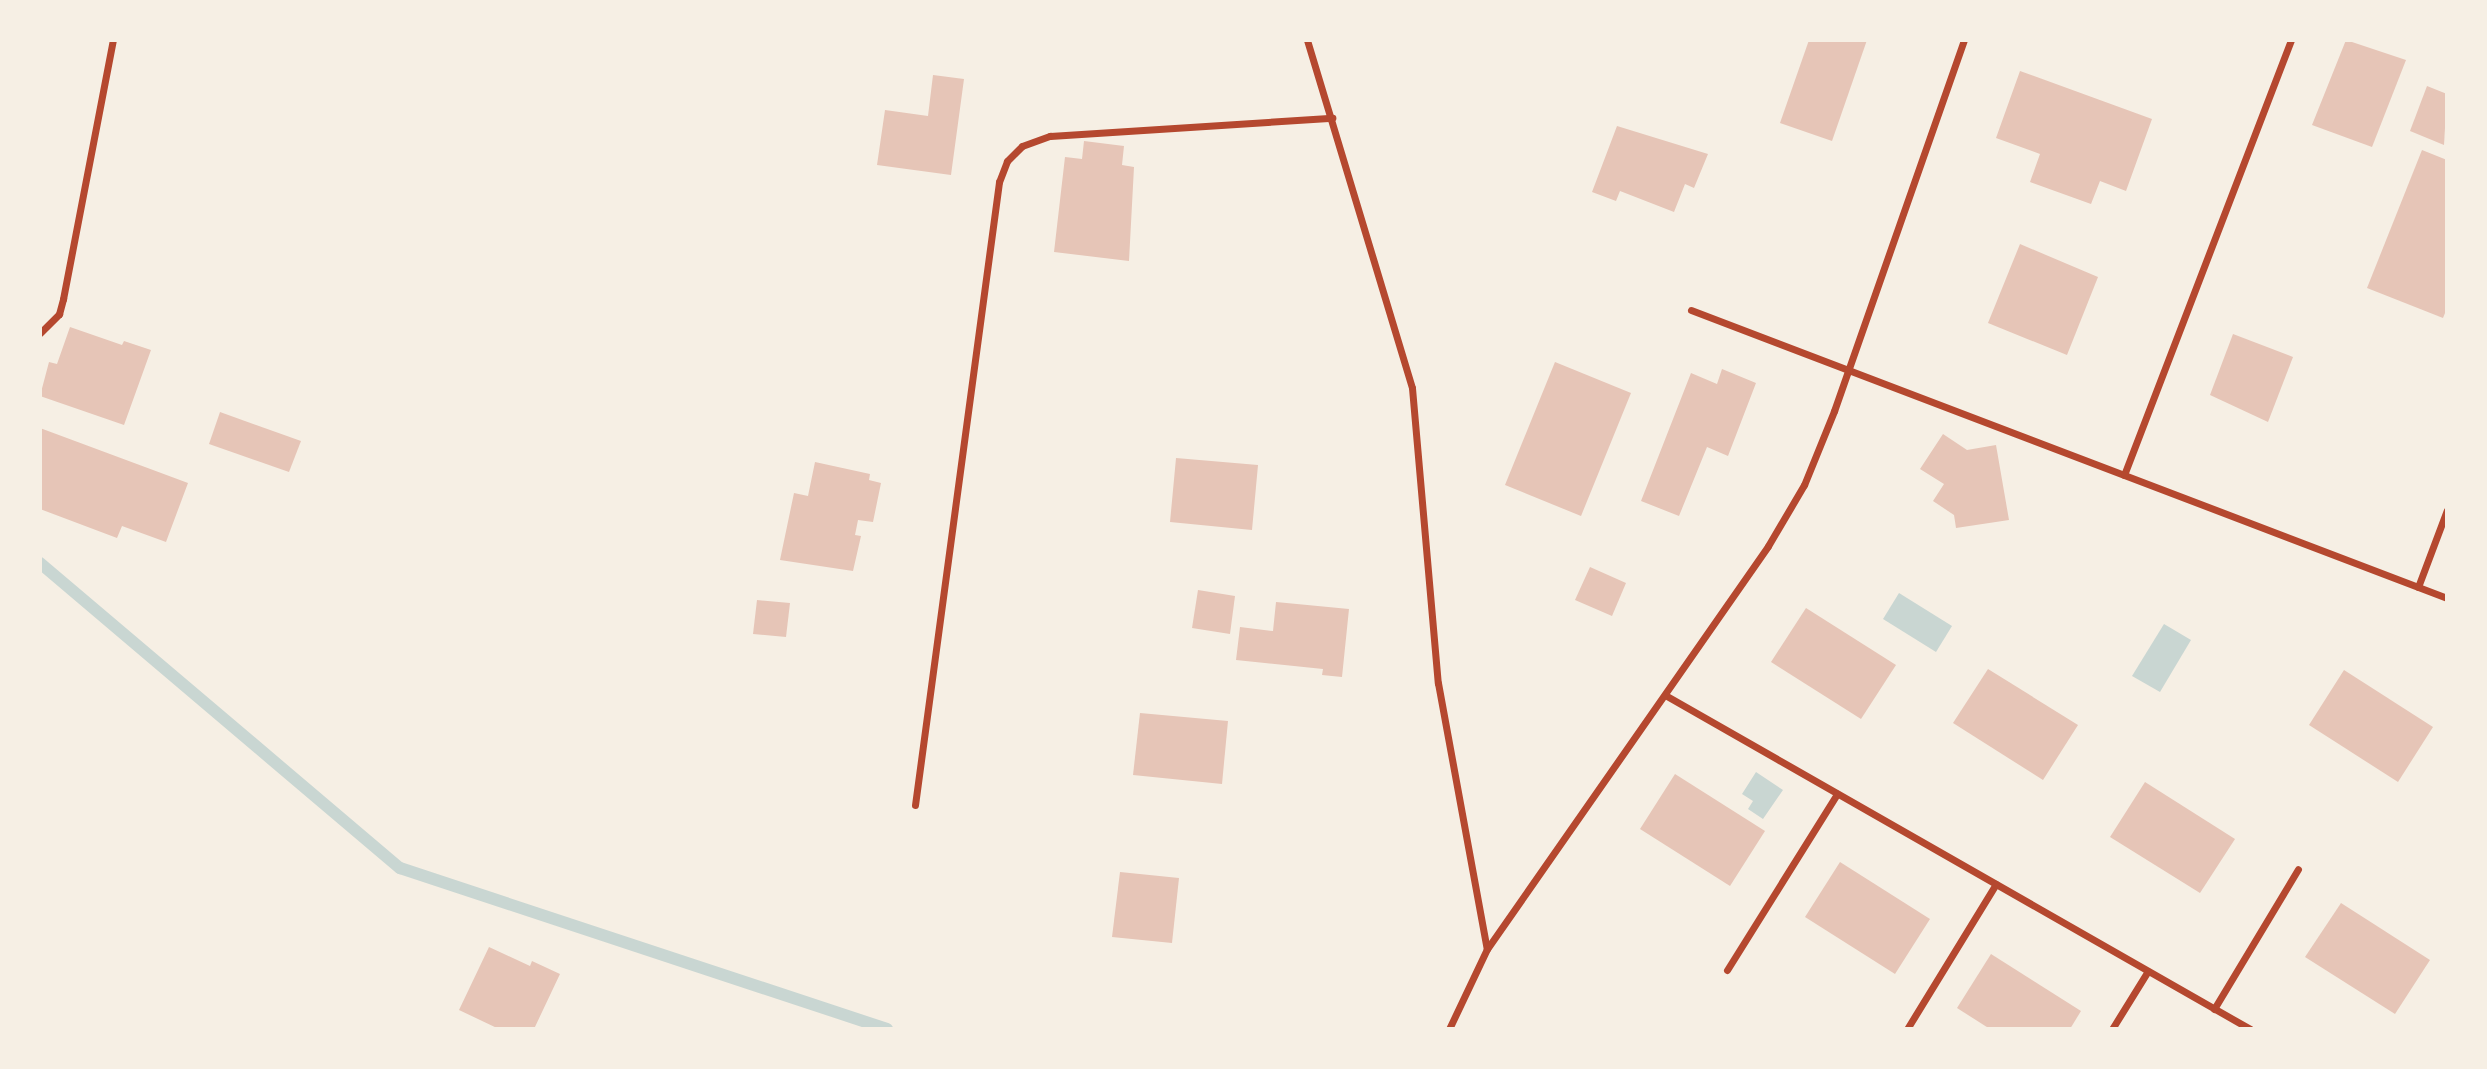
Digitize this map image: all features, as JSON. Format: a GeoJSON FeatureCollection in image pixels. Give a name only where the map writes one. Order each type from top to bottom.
{"type":"FeatureCollection","features":[{"type":"Feature","properties":{"kind":"street"},"geometry":{"type":"LineString","coordinates":[[40,333],[59,314],[63,299],[113,40]]}},
{"type":"Feature","properties":{"kind":"street"},"geometry":{"type":"LineString","coordinates":[[1307,40],[1412,388],[1438,683],[1487,949]]}},
{"type":"Feature","properties":{"kind":"street"},"geometry":{"type":"LineString","coordinates":[[1449,1029],[1487,949],[1665,695],[1791,508],[1820,450],[1964,40]]}},
{"type":"Feature","properties":{"kind":"street"},"geometry":{"type":"LineString","coordinates":[[2124,475],[2291,40]]}},
{"type":"Feature","properties":{"kind":"street"},"geometry":{"type":"LineString","coordinates":[[915,805],[999,182],[1007,161],[1021,146],[1050,136],[1332,118]]}},
{"type":"Feature","properties":{"kind":"street"},"geometry":{"type":"LineString","coordinates":[[1691,310],[2447,598]]}},
{"type":"Feature","properties":{"kind":"street"},"geometry":{"type":"LineString","coordinates":[[2418,587],[2447,510]]}},
{"type":"Feature","properties":{"kind":"street"},"geometry":{"type":"LineString","coordinates":[[1665,695],[2250,1029]]}},
{"type":"Feature","properties":{"kind":"street"},"geometry":{"type":"LineString","coordinates":[[1727,970],[1837,794]]}},
{"type":"Feature","properties":{"kind":"street"},"geometry":{"type":"LineString","coordinates":[[2214,1009],[2298,869]]}},
{"type":"Feature","properties":{"kind":"street"},"geometry":{"type":"LineString","coordinates":[[1907,1029],[1996,884]]}},
{"type":"Feature","properties":{"kind":"street"},"geometry":{"type":"LineString","coordinates":[[2112,1029],[2148,971]]}},
{"type":"Feature","properties":{"kind":"shaded area"},"geometry":{"type":"Polygon","coordinates":[[[1899,593],[1952,626],[1936,652],[1883,619],[1899,593]]]}},
{"type":"Feature","properties":{"kind":"shaded area"},"geometry":{"type":"Polygon","coordinates":[[[2164,624],[2191,640],[2160,692],[2132,676],[2164,624]]]}},
{"type":"Feature","properties":{"kind":"shaded area"},"geometry":{"type":"Polygon","coordinates":[[[1756,772],[1783,790],[1763,819],[1748,809],[1753,801],[1742,794],[1756,772]]]}},
{"type":"Feature","properties":{"kind":"building"},"geometry":{"type":"Polygon","coordinates":[[[1809,40],[1867,40],[1832,141],[1780,123],[1809,40]]]}},
{"type":"Feature","properties":{"kind":"building"},"geometry":{"type":"Polygon","coordinates":[[[2346,40],[2406,60],[2372,147],[2312,125],[2346,40]]]}},
{"type":"Feature","properties":{"kind":"building"},"geometry":{"type":"Polygon","coordinates":[[[2020,71],[2152,119],[2126,191],[2100,181],[2091,204],[2030,182],[2040,154],[1996,138],[2020,71]]]}},
{"type":"Feature","properties":{"kind":"building"},"geometry":{"type":"Polygon","coordinates":[[[933,75],[964,79],[951,175],[877,165],[885,110],[928,116],[933,75]]]}},
{"type":"Feature","properties":{"kind":"building"},"geometry":{"type":"Polygon","coordinates":[[[2427,86],[2447,94],[2444,145],[2410,131],[2427,86]]]}},
{"type":"Feature","properties":{"kind":"building"},"geometry":{"type":"Polygon","coordinates":[[[1617,126],[1708,154],[1694,188],[1685,184],[1674,212],[1620,191],[1616,201],[1592,192],[1617,126]]]}},
{"type":"Feature","properties":{"kind":"building"},"geometry":{"type":"Polygon","coordinates":[[[1084,141],[1124,146],[1122,165],[1134,167],[1129,261],[1054,252],[1065,157],[1082,159],[1084,141]]]}},
{"type":"Feature","properties":{"kind":"building"},"geometry":{"type":"Polygon","coordinates":[[[2422,150],[2447,160],[2447,308],[2443,318],[2367,288],[2422,150]]]}},
{"type":"Feature","properties":{"kind":"building"},"geometry":{"type":"Polygon","coordinates":[[[2020,244],[2098,277],[2067,355],[1988,323],[2020,244]]]}},
{"type":"Feature","properties":{"kind":"building"},"geometry":{"type":"Polygon","coordinates":[[[70,327],[122,345],[124,341],[151,350],[124,425],[40,396],[49,362],[57,364],[70,327]]]}},
{"type":"Feature","properties":{"kind":"building"},"geometry":{"type":"Polygon","coordinates":[[[2233,334],[2293,357],[2268,422],[2210,395],[2233,334]]]}},
{"type":"Feature","properties":{"kind":"building"},"geometry":{"type":"Polygon","coordinates":[[[1555,362],[1631,393],[1581,516],[1505,485],[1555,362]]]}},
{"type":"Feature","properties":{"kind":"building"},"geometry":{"type":"Polygon","coordinates":[[[1722,369],[1756,383],[1728,456],[1707,447],[1679,516],[1641,501],[1691,373],[1717,384],[1722,369]]]}},
{"type":"Feature","properties":{"kind":"building"},"geometry":{"type":"Polygon","coordinates":[[[220,412],[301,441],[289,472],[209,444],[220,412]]]}},
{"type":"Feature","properties":{"kind":"building"},"geometry":{"type":"Polygon","coordinates":[[[40,428],[188,483],[166,542],[122,526],[117,538],[40,509],[40,428]]]}},
{"type":"Feature","properties":{"kind":"building"},"geometry":{"type":"Polygon","coordinates":[[[1943,434],[1967,450],[1996,445],[2009,520],[1956,528],[1954,515],[1933,501],[1944,484],[1920,469],[1943,434]]]}},
{"type":"Feature","properties":{"kind":"building"},"geometry":{"type":"Polygon","coordinates":[[[1176,458],[1258,465],[1252,530],[1170,522],[1176,458]]]}},
{"type":"Feature","properties":{"kind":"building"},"geometry":{"type":"Polygon","coordinates":[[[815,462],[870,474],[869,480],[881,483],[873,522],[858,520],[855,535],[861,536],[853,571],[780,560],[794,493],[808,496],[815,462]]]}},
{"type":"Feature","properties":{"kind":"building"},"geometry":{"type":"Polygon","coordinates":[[[1590,567],[1626,583],[1612,616],[1575,600],[1590,567]]]}},
{"type":"Feature","properties":{"kind":"building"},"geometry":{"type":"Polygon","coordinates":[[[1198,590],[1235,596],[1230,634],[1192,628],[1198,590]]]}},
{"type":"Feature","properties":{"kind":"building"},"geometry":{"type":"Polygon","coordinates":[[[757,600],[790,603],[786,637],[753,634],[757,600]]]}},
{"type":"Feature","properties":{"kind":"building"},"geometry":{"type":"Polygon","coordinates":[[[1276,602],[1349,609],[1342,677],[1322,675],[1323,669],[1236,660],[1240,627],[1273,631],[1276,602]]]}},
{"type":"Feature","properties":{"kind":"building"},"geometry":{"type":"Polygon","coordinates":[[[1806,608],[1896,665],[1861,719],[1771,662],[1806,608]]]}},
{"type":"Feature","properties":{"kind":"building"},"geometry":{"type":"Polygon","coordinates":[[[1988,669],[2078,725],[2043,780],[1953,723],[1988,669]]]}},
{"type":"Feature","properties":{"kind":"building"},"geometry":{"type":"Polygon","coordinates":[[[2344,670],[2433,727],[2398,782],[2309,725],[2344,670]]]}},
{"type":"Feature","properties":{"kind":"building"},"geometry":{"type":"Polygon","coordinates":[[[1140,713],[1228,721],[1222,784],[1133,775],[1140,713]]]}},
{"type":"Feature","properties":{"kind":"building"},"geometry":{"type":"Polygon","coordinates":[[[1675,774],[1765,831],[1730,886],[1640,829],[1675,774]]]}},
{"type":"Feature","properties":{"kind":"building"},"geometry":{"type":"Polygon","coordinates":[[[2145,782],[2235,839],[2200,893],[2110,837],[2145,782]]]}},
{"type":"Feature","properties":{"kind":"building"},"geometry":{"type":"Polygon","coordinates":[[[1840,862],[1930,919],[1895,974],[1805,917],[1840,862]]]}},
{"type":"Feature","properties":{"kind":"building"},"geometry":{"type":"Polygon","coordinates":[[[1120,872],[1179,878],[1172,943],[1112,937],[1120,872]]]}},
{"type":"Feature","properties":{"kind":"building"},"geometry":{"type":"Polygon","coordinates":[[[2341,903],[2430,960],[2395,1014],[2305,957],[2341,903]]]}},
{"type":"Feature","properties":{"kind":"building"},"geometry":{"type":"Polygon","coordinates":[[[489,947],[530,966],[532,961],[560,974],[534,1029],[499,1029],[459,1010],[489,947]]]}},
{"type":"Feature","properties":{"kind":"building"},"geometry":{"type":"Polygon","coordinates":[[[1991,954],[2081,1011],[2070,1029],[1990,1029],[1957,1008],[1991,954]]]}},
{"type":"Feature","properties":{"kind":"waterway"},"geometry":{"type":"LineString","coordinates":[[40,563],[400,868],[887,1029]]}}]}
